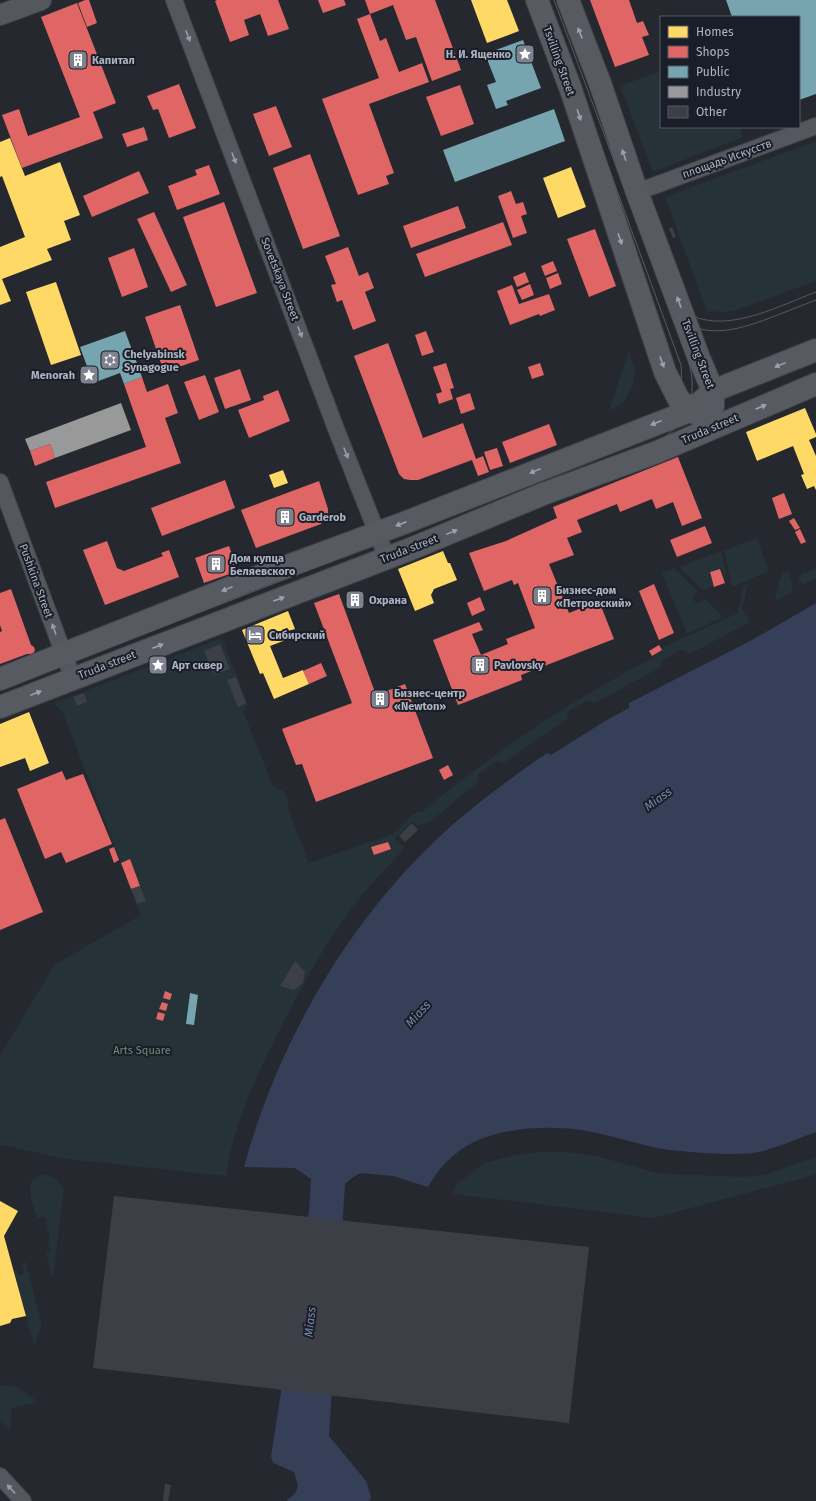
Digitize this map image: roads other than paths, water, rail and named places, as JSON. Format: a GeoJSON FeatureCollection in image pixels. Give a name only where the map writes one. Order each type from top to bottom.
{"type":"FeatureCollection","features":[{"type":"Feature","properties":{"kind":"main road","name":"Tsvilling Street"},"geometry":{"type":"LineString","coordinates":[[537,0],[570,87],[665,372],[679,400],[712,428]]}},
{"type":"Feature","properties":{"kind":"main road","name":"Tsvilling Street"},"geometry":{"type":"LineString","coordinates":[[568,0],[601,86],[637,192],[694,345],[713,391],[712,428]]}},
{"type":"Feature","properties":{"kind":"main road"},"geometry":{"type":"LineString","coordinates":[[0,679],[248,581],[378,533],[692,410],[713,391],[816,350]]}},
{"type":"Feature","properties":{"kind":"main road","name":"Truda street"},"geometry":{"type":"LineString","coordinates":[[0,707],[387,558],[543,494],[657,452],[816,384]]}},
{"type":"Feature","properties":{"kind":"street"},"geometry":{"type":"LineString","coordinates":[[0,16],[41,0]]}},
{"type":"Feature","properties":{"kind":"street","name":"Sovetskaya Street"},"geometry":{"type":"LineString","coordinates":[[174,0],[336,428],[387,558]]}},
{"type":"Feature","properties":{"kind":"street","name":"площадь Искусств"},"geometry":{"type":"LineString","coordinates":[[637,192],[816,126]]}},
{"type":"Feature","properties":{"kind":"street","name":"Pushkina Street"},"geometry":{"type":"LineString","coordinates":[[0,482],[72,679]]}},
{"type":"Feature","properties":{"kind":"street"},"geometry":{"type":"LineString","coordinates":[[0,1476],[23,1501]]}},
{"type":"Feature","properties":{"kind":"water","name":"Miass"},"geometry":{"type":"Polygon","coordinates":[[[816,603],[816,1132],[759,1152],[731,1154],[667,1150],[580,1130],[553,1128],[524,1129],[495,1134],[470,1144],[457,1152],[446,1162],[428,1187],[393,1176],[361,1173],[353,1177],[345,1184],[329,1436],[366,1481],[371,1497],[369,1501],[287,1501],[295,1494],[298,1486],[294,1472],[273,1463],[271,1456],[309,1212],[311,1179],[295,1168],[244,1167],[258,1122],[275,1078],[294,1035],[317,992],[343,951],[370,913],[401,876],[446,831],[488,796],[547,753],[551,755],[605,721],[629,708],[629,703],[752,640],[816,603]]]}},
{"type":"Feature","properties":{"kind":"tram line"},"geometry":{"type":"LineString","coordinates":[[0,6],[16,0]]}},
{"type":"Feature","properties":{"kind":"tram line"},"geometry":{"type":"LineString","coordinates":[[0,690],[638,442],[660,429],[666,423],[678,400],[681,382],[681,365],[547,0]]}},
{"type":"Feature","properties":{"kind":"tram line"},"geometry":{"type":"LineString","coordinates":[[0,698],[656,443],[669,434],[679,423],[691,397],[692,376],[689,362],[554,0]]}},
{"type":"Feature","properties":{"kind":"tram line"},"geometry":{"type":"LineString","coordinates":[[665,293],[681,309],[698,318],[717,321],[737,320],[778,307],[816,292]]}},
{"type":"Feature","properties":{"kind":"tram line"},"geometry":{"type":"LineString","coordinates":[[672,315],[684,323],[696,328],[720,331],[757,323],[816,300]]}},
{"type":"Feature","properties":{"kind":"place","name":"Н. И. Ященко"},"geometry":{"type":"Point","coordinates":[525,54]}},
{"type":"Feature","properties":{"kind":"place","name":"Капитал"},"geometry":{"type":"Point","coordinates":[78,60]}},
{"type":"Feature","properties":{"kind":"place","name":"Chelyabinsk Synagogue"},"geometry":{"type":"Point","coordinates":[110,360]}},
{"type":"Feature","properties":{"kind":"place","name":"Menorah"},"geometry":{"type":"Point","coordinates":[89,375]}},
{"type":"Feature","properties":{"kind":"place","name":"Garderob"},"geometry":{"type":"Point","coordinates":[285,517]}},
{"type":"Feature","properties":{"kind":"place","name":"Дом купца Беляевского"},"geometry":{"type":"Point","coordinates":[216,564]}},
{"type":"Feature","properties":{"kind":"place","name":"Бизнес-дом «Петровский»"},"geometry":{"type":"Point","coordinates":[542,596]}},
{"type":"Feature","properties":{"kind":"place","name":"Охрана"},"geometry":{"type":"Point","coordinates":[355,600]}},
{"type":"Feature","properties":{"kind":"place","name":"Сибирский"},"geometry":{"type":"Point","coordinates":[255,635]}},
{"type":"Feature","properties":{"kind":"place","name":"Арт сквер"},"geometry":{"type":"Point","coordinates":[158,665]}},
{"type":"Feature","properties":{"kind":"place","name":"Pavlovsky"},"geometry":{"type":"Point","coordinates":[480,665]}},
{"type":"Feature","properties":{"kind":"place","name":"Бизнес-центр «Newton»"},"geometry":{"type":"Point","coordinates":[380,699]}},
{"type":"Feature","properties":{"kind":"park label","name":"Arts Square"},"geometry":{"type":"Point","coordinates":[142,1050]}}]}
